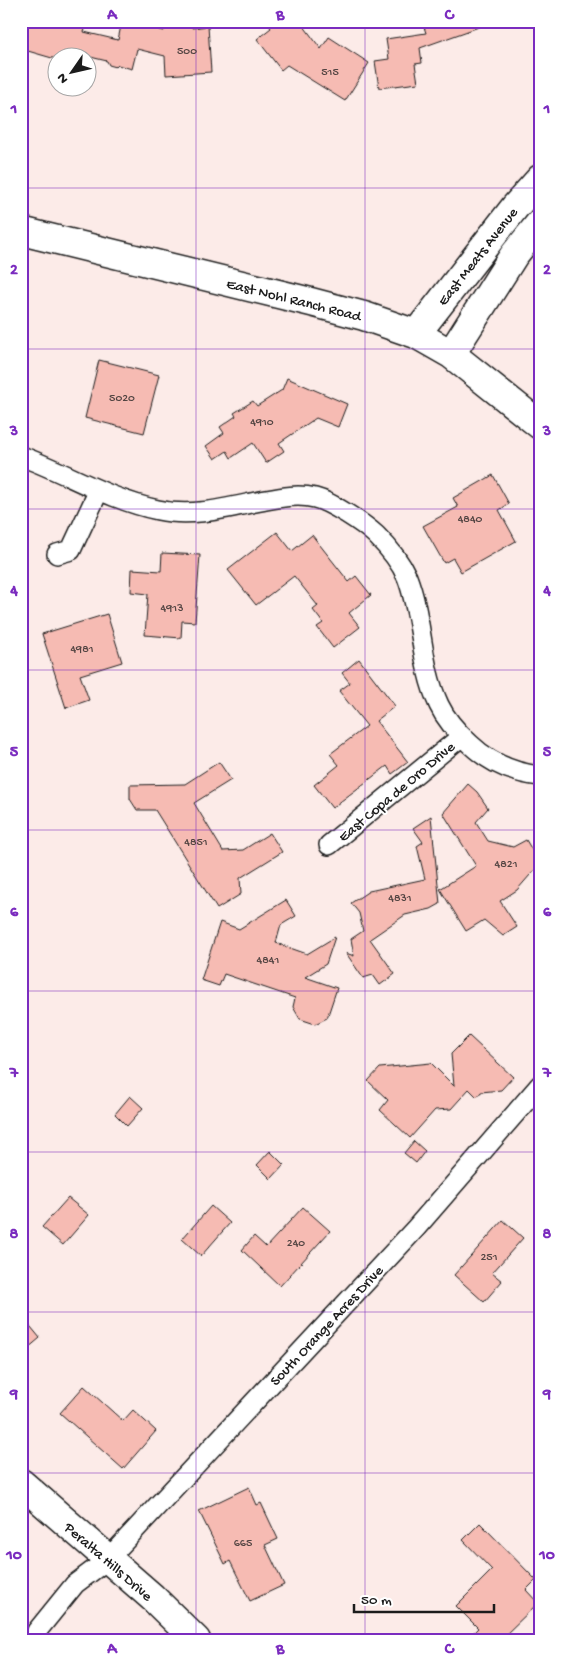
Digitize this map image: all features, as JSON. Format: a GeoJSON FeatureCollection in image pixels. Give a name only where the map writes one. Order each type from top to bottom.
{"type":"FeatureCollection","features":[{"type":"Feature","properties":{"kind":"street","name":"East Meats Avenue"},"geometry":{"type":"LineString","coordinates":[[416,334],[515,207],[540,179]]}},
{"type":"Feature","properties":{"kind":"street","name":"East Meats Avenue"},"geometry":{"type":"LineString","coordinates":[[451,354],[514,255],[540,223]]}},
{"type":"Feature","properties":{"kind":"street","name":"East Nohl Ranch Road"},"geometry":{"type":"LineString","coordinates":[[21,232],[320,304],[364,316],[416,334],[451,354],[540,424]]}},
{"type":"Feature","properties":{"kind":"street","name":"East Copa de Oro Drive"},"geometry":{"type":"LineString","coordinates":[[21,456],[123,500],[158,510],[190,514],[288,496],[315,498],[346,513],[375,534],[393,554],[407,577],[434,691],[440,706],[462,736],[480,754],[499,766],[522,774],[540,776]]}},
{"type":"Feature","properties":{"kind":"street"},"geometry":{"type":"LineString","coordinates":[[57,554],[71,550],[99,490]]}},
{"type":"Feature","properties":{"kind":"street","name":"East Copa de Oro Drive"},"geometry":{"type":"LineString","coordinates":[[329,846],[462,736]]}},
{"type":"Feature","properties":{"kind":"street","name":"South Orange Acres Drive"},"geometry":{"type":"LineString","coordinates":[[33,1640],[37,1631],[75,1584],[107,1560],[416,1228],[540,1085]]}},
{"type":"Feature","properties":{"kind":"street","name":"Peralta Hills Drive"},"geometry":{"type":"LineString","coordinates":[[21,1483],[107,1560],[152,1597],[196,1640]]}},
{"type":"Feature","properties":{"kind":"building"},"geometry":{"type":"Polygon","coordinates":[[[21,21],[64,21],[86,27],[84,32],[118,40],[122,21],[164,31],[163,21],[192,21],[192,28],[208,26],[211,72],[166,75],[165,56],[137,49],[132,69],[118,65],[116,67],[109,65],[107,61],[98,59],[98,48],[48,48],[48,57],[21,49],[21,21]]]}},
{"type":"Feature","properties":{"kind":"building"},"geometry":{"type":"Polygon","coordinates":[[[266,21],[300,21],[321,49],[329,37],[369,63],[345,101],[287,65],[281,70],[257,39],[271,28],[266,21]]]}},
{"type":"Feature","properties":{"kind":"building"},"geometry":{"type":"Polygon","coordinates":[[[422,21],[490,21],[490,23],[420,48],[422,63],[415,64],[418,83],[379,88],[375,61],[389,59],[386,39],[426,33],[422,21]]]}},
{"type":"Feature","properties":{"kind":"building"},"geometry":{"type":"Polygon","coordinates":[[[99,360],[159,375],[144,433],[85,418],[99,360]]]}},
{"type":"Feature","properties":{"kind":"building"},"geometry":{"type":"Polygon","coordinates":[[[287,378],[347,404],[338,427],[316,418],[279,443],[284,451],[266,463],[253,443],[231,458],[227,451],[215,459],[206,446],[224,433],[220,427],[236,416],[234,413],[253,401],[257,406],[282,390],[287,378]]]}},
{"type":"Feature","properties":{"kind":"building"},"geometry":{"type":"Polygon","coordinates":[[[493,475],[509,504],[499,510],[516,541],[461,572],[453,558],[444,563],[423,526],[458,507],[453,498],[493,475]]]}},
{"type":"Feature","properties":{"kind":"building"},"geometry":{"type":"Polygon","coordinates":[[[277,532],[292,551],[312,535],[349,582],[356,576],[371,595],[349,613],[360,627],[333,648],[317,627],[323,623],[313,610],[318,606],[294,576],[256,605],[228,570],[277,532]]]}},
{"type":"Feature","properties":{"kind":"building"},"geometry":{"type":"Polygon","coordinates":[[[162,553],[200,555],[195,622],[182,621],[181,638],[145,635],[148,594],[131,592],[132,569],[161,571],[162,553]]]}},
{"type":"Feature","properties":{"kind":"building"},"geometry":{"type":"Polygon","coordinates":[[[107,614],[122,662],[80,675],[89,700],[66,708],[42,634],[107,614]]]}},
{"type":"Feature","properties":{"kind":"building"},"geometry":{"type":"Polygon","coordinates":[[[359,659],[395,706],[376,721],[408,762],[392,774],[387,766],[332,808],[314,785],[339,765],[330,754],[367,726],[339,691],[350,683],[342,673],[359,659]]]}},
{"type":"Feature","properties":{"kind":"building"},"geometry":{"type":"Polygon","coordinates":[[[219,762],[231,780],[194,803],[223,851],[243,850],[270,833],[282,852],[240,878],[241,894],[217,909],[155,810],[137,810],[130,799],[130,785],[185,784],[219,762]]]}},
{"type":"Feature","properties":{"kind":"building"},"geometry":{"type":"Polygon","coordinates":[[[468,784],[477,792],[488,808],[476,822],[488,841],[513,847],[526,840],[538,860],[537,867],[517,890],[500,901],[517,927],[503,936],[484,920],[466,931],[440,889],[476,866],[443,813],[468,784]]]}},
{"type":"Feature","properties":{"kind":"building"},"geometry":{"type":"Polygon","coordinates":[[[431,816],[440,904],[431,909],[405,915],[370,939],[395,974],[380,985],[373,975],[363,978],[346,953],[354,956],[351,939],[363,931],[359,913],[351,903],[369,891],[425,879],[417,846],[423,842],[413,828],[431,816]]]}},
{"type":"Feature","properties":{"kind":"building"},"geometry":{"type":"Polygon","coordinates":[[[286,900],[296,916],[281,925],[276,943],[307,954],[335,937],[326,964],[305,977],[337,988],[327,1018],[315,1024],[300,1019],[293,1007],[295,998],[224,974],[219,986],[201,980],[220,922],[239,929],[286,900]]]}},
{"type":"Feature","properties":{"kind":"building"},"geometry":{"type":"Polygon","coordinates":[[[469,1036],[513,1077],[501,1090],[481,1092],[477,1097],[469,1089],[451,1109],[435,1110],[410,1138],[380,1110],[388,1100],[368,1081],[380,1068],[431,1063],[454,1086],[451,1054],[469,1036]]]}},
{"type":"Feature","properties":{"kind":"building"},"geometry":{"type":"Polygon","coordinates":[[[130,1096],[143,1108],[127,1126],[115,1114],[130,1096]]]}},
{"type":"Feature","properties":{"kind":"building"},"geometry":{"type":"Polygon","coordinates":[[[414,1141],[425,1151],[416,1163],[404,1153],[414,1141]]]}},
{"type":"Feature","properties":{"kind":"building"},"geometry":{"type":"Polygon","coordinates":[[[270,1151],[284,1165],[271,1179],[257,1165],[270,1151]]]}},
{"type":"Feature","properties":{"kind":"building"},"geometry":{"type":"Polygon","coordinates":[[[68,1198],[89,1215],[63,1245],[42,1227],[68,1198]]]}},
{"type":"Feature","properties":{"kind":"building"},"geometry":{"type":"Polygon","coordinates":[[[211,1206],[230,1223],[201,1256],[182,1239],[211,1206]]]}},
{"type":"Feature","properties":{"kind":"building"},"geometry":{"type":"Polygon","coordinates":[[[303,1207],[330,1231],[280,1286],[242,1250],[254,1236],[266,1247],[303,1207]]]}},
{"type":"Feature","properties":{"kind":"building"},"geometry":{"type":"Polygon","coordinates":[[[503,1220],[523,1238],[492,1273],[502,1281],[484,1302],[454,1275],[503,1220]]]}},
{"type":"Feature","properties":{"kind":"building"},"geometry":{"type":"Polygon","coordinates":[[[21,1315],[40,1338],[21,1354],[21,1315]]]}},
{"type":"Feature","properties":{"kind":"building"},"geometry":{"type":"Polygon","coordinates":[[[84,1386],[123,1421],[133,1410],[156,1431],[123,1469],[60,1413],[84,1386]]]}},
{"type":"Feature","properties":{"kind":"building"},"geometry":{"type":"Polygon","coordinates":[[[249,1487],[257,1505],[261,1503],[278,1539],[265,1545],[284,1585],[250,1601],[230,1561],[225,1564],[199,1511],[249,1487]]]}},
{"type":"Feature","properties":{"kind":"building"},"geometry":{"type":"Polygon","coordinates":[[[480,1523],[536,1580],[526,1590],[538,1603],[500,1640],[466,1640],[478,1628],[456,1606],[492,1570],[463,1540],[480,1523]]]}}]}
